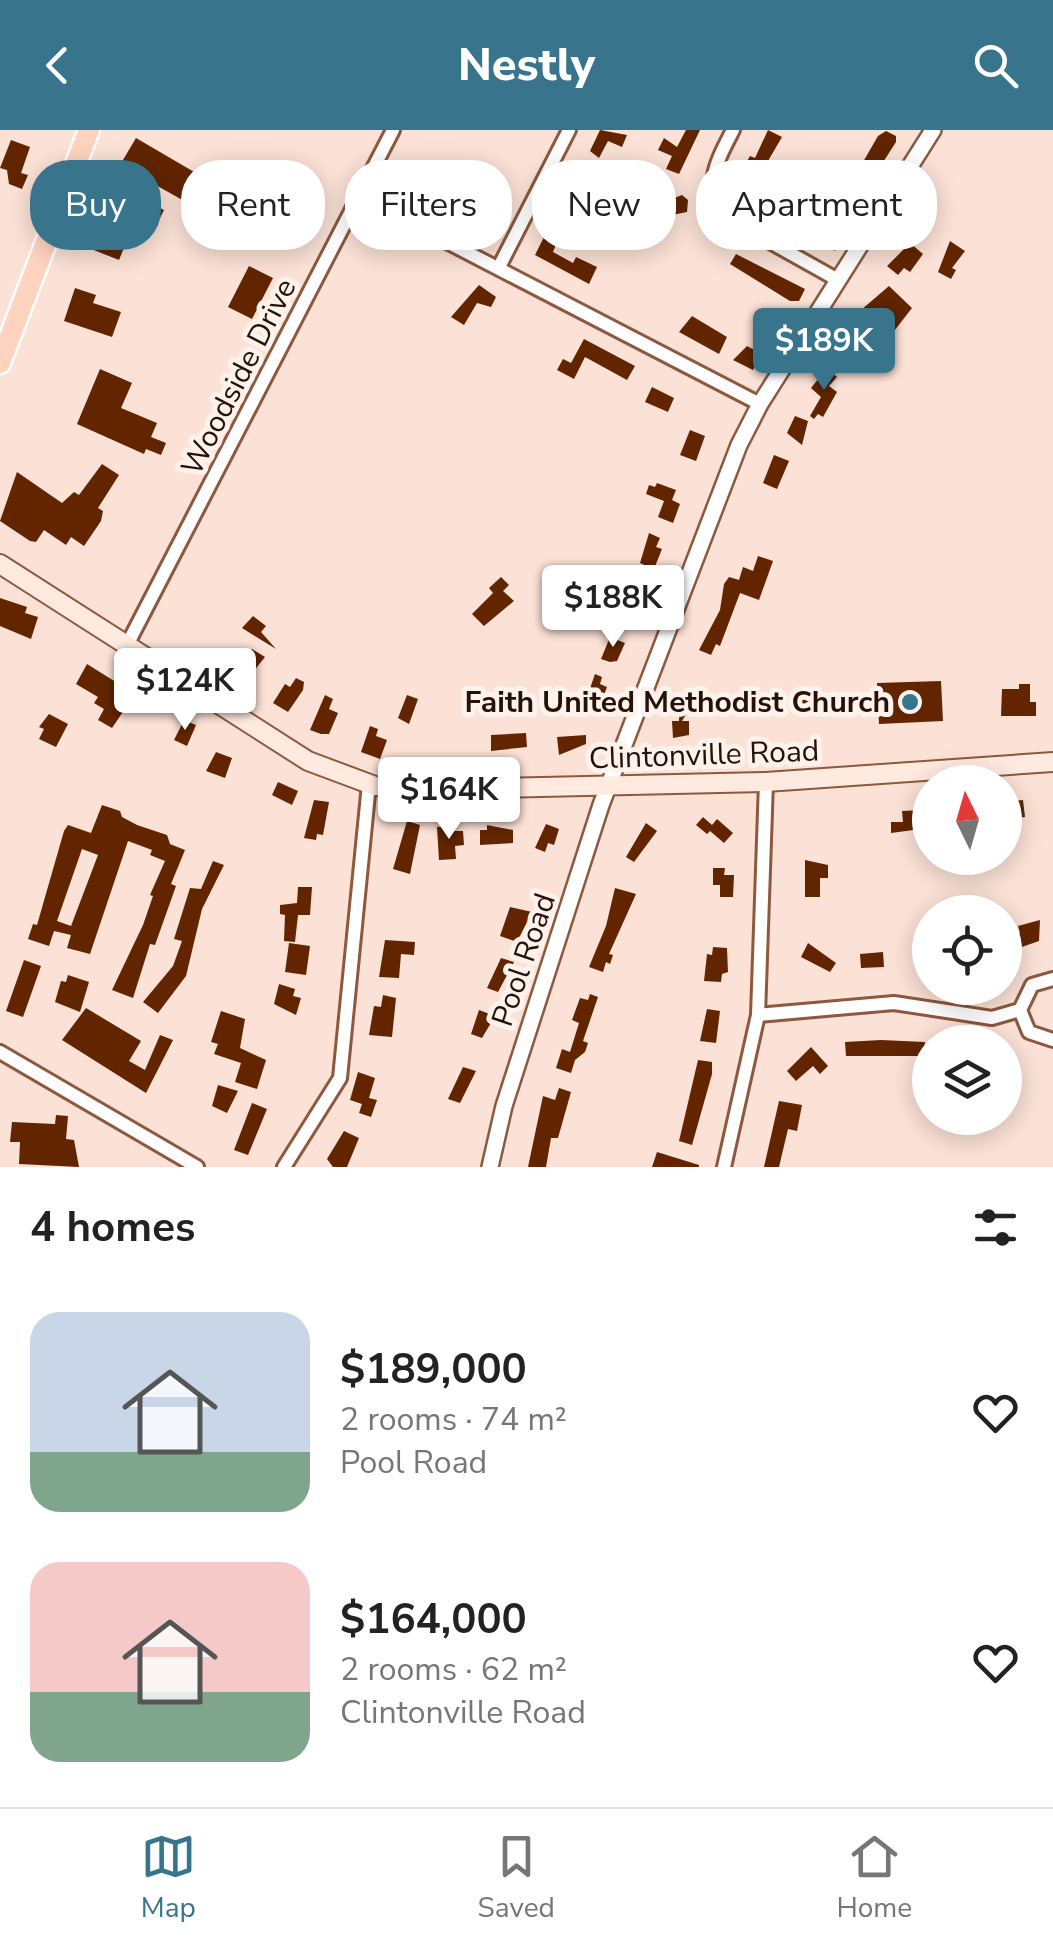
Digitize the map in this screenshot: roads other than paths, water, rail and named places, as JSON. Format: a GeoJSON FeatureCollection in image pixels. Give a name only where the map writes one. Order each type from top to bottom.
{"type":"FeatureCollection","features":[{"type":"Feature","properties":{"kind":"main road"},"geometry":{"type":"LineString","coordinates":[[0,363],[89,130]]}},
{"type":"Feature","properties":{"kind":"main road","name":"Clintonville Road"},"geometry":{"type":"LineString","coordinates":[[0,564],[308,761],[369,784],[416,789],[766,782],[1053,762]]}},
{"type":"Feature","properties":{"kind":"street"},"geometry":{"type":"LineString","coordinates":[[499,267],[570,130]]}},
{"type":"Feature","properties":{"kind":"street"},"geometry":{"type":"LineString","coordinates":[[734,130],[716,162],[711,184],[717,206],[729,220],[838,280]]}},
{"type":"Feature","properties":{"kind":"street","name":"Pool Road"},"geometry":{"type":"LineString","coordinates":[[490,1167],[504,1106],[609,785],[727,476],[760,404],[933,130]]}},
{"type":"Feature","properties":{"kind":"street","name":"Woodside Drive"},"geometry":{"type":"LineString","coordinates":[[375,160],[387,132]]}},
{"type":"Feature","properties":{"kind":"street","name":"Woodside Drive"},"geometry":{"type":"LineString","coordinates":[[128,644],[345,226]]}},
{"type":"Feature","properties":{"kind":"street"},"geometry":{"type":"LineString","coordinates":[[465,250],[760,404]]}},
{"type":"Feature","properties":{"kind":"street"},"geometry":{"type":"LineString","coordinates":[[724,1167],[758,1014],[766,782]]}},
{"type":"Feature","properties":{"kind":"street"},"geometry":{"type":"LineString","coordinates":[[284,1167],[340,1078],[369,784]]}},
{"type":"Feature","properties":{"kind":"street"},"geometry":{"type":"LineString","coordinates":[[758,1014],[894,1003],[1005,1018],[1020,1010],[1032,985],[1053,979]]}},
{"type":"Feature","properties":{"kind":"street"},"geometry":{"type":"LineString","coordinates":[[1020,1010],[1029,1032],[1053,1040]]}},
{"type":"Feature","properties":{"kind":"street"},"geometry":{"type":"LineString","coordinates":[[1,1055],[198,1167]]}},
{"type":"Feature","properties":{"kind":"place","name":"Faith United Methodist Church"},"geometry":{"type":"Point","coordinates":[910,702]}}]}
